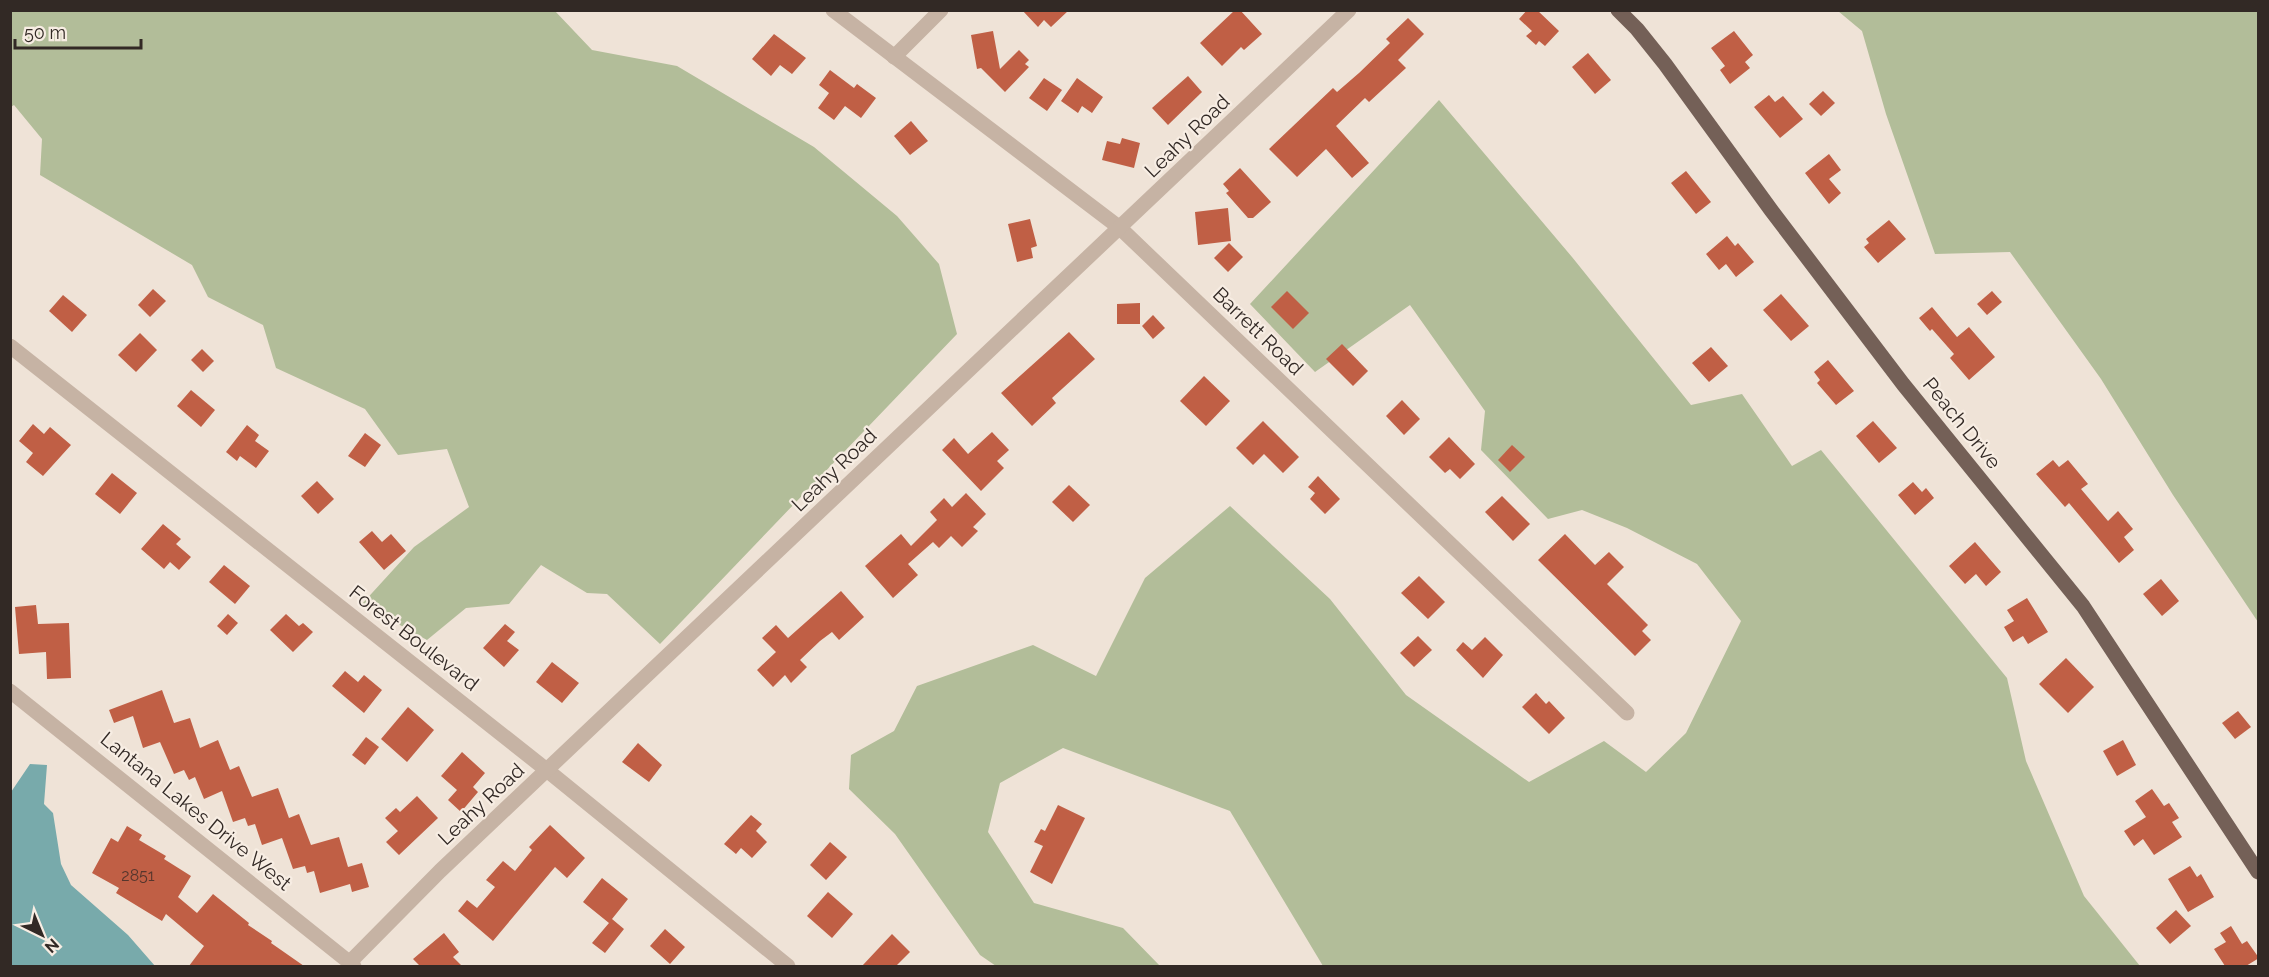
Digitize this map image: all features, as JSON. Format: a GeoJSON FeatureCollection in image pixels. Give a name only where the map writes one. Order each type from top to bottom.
{"type":"FeatureCollection","features":[{"type":"Feature","properties":{"kind":"main road","name":"Peach Drive"},"geometry":{"type":"LineString","coordinates":[[1618,10],[1637,29],[1665,64],[1778,219],[1903,384],[2083,606],[2259,872]]}},
{"type":"Feature","properties":{"kind":"street","name":"Barrett Road"},"geometry":{"type":"LineString","coordinates":[[832,10],[1120,228],[1627,713]]}},
{"type":"Feature","properties":{"kind":"street"},"geometry":{"type":"LineString","coordinates":[[894,57],[942,10]]}},
{"type":"Feature","properties":{"kind":"street","name":"Leahy Road"},"geometry":{"type":"LineString","coordinates":[[352,964],[440,871],[1349,10]]}},
{"type":"Feature","properties":{"kind":"street","name":"Forest Boulevard"},"geometry":{"type":"LineString","coordinates":[[10,346],[548,771],[788,966]]}},
{"type":"Feature","properties":{"kind":"street","name":"Lantana Lakes Drive West"},"geometry":{"type":"LineString","coordinates":[[10,691],[352,964]]}},
{"type":"Feature","properties":{"kind":"green space"},"geometry":{"type":"Polygon","coordinates":[[[11,10],[555,11],[592,50],[677,66],[814,147],[897,216],[939,264],[957,334],[660,644],[607,594],[587,593],[541,565],[509,604],[466,608],[427,640],[362,604],[414,547],[469,507],[447,449],[398,455],[365,409],[276,368],[263,325],[208,297],[192,265],[40,175],[42,139],[14,105],[11,107],[11,10]]]}},
{"type":"Feature","properties":{"kind":"green space"},"geometry":{"type":"Polygon","coordinates":[[[1838,11],[2258,11],[2258,622],[2173,495],[2101,379],[2010,252],[1935,254],[1886,114],[1862,31],[1838,11]]]}},
{"type":"Feature","properties":{"kind":"green space"},"geometry":{"type":"Polygon","coordinates":[[[1439,100],[1572,257],[1691,405],[1742,394],[1792,466],[1821,450],[2007,678],[2026,761],[2084,896],[2140,966],[1323,966],[1230,811],[1063,748],[1000,783],[988,832],[1034,903],[1123,928],[1160,966],[996,966],[980,955],[895,834],[849,789],[851,755],[894,731],[917,686],[1033,645],[1096,676],[1145,578],[1230,506],[1330,599],[1406,695],[1529,782],[1604,741],[1646,772],[1686,733],[1741,621],[1697,564],[1627,528],[1582,510],[1548,519],[1481,450],[1485,411],[1410,305],[1315,372],[1250,304],[1439,100]]]}},
{"type":"Feature","properties":{"kind":"water"},"geometry":{"type":"Polygon","coordinates":[[[30,764],[47,765],[44,804],[53,813],[61,864],[71,885],[128,935],[155,966],[11,966],[11,792],[30,764]]]}},
{"type":"Feature","properties":{"kind":"building"},"geometry":{"type":"Polygon","coordinates":[[[1022,10],[1069,10],[1051,27],[1044,20],[1038,27],[1022,10]]]}},
{"type":"Feature","properties":{"kind":"building"},"geometry":{"type":"Polygon","coordinates":[[[1235,10],[1240,10],[1262,34],[1244,50],[1241,47],[1222,66],[1200,43],[1235,10]]]}},
{"type":"Feature","properties":{"kind":"building"},"geometry":{"type":"Polygon","coordinates":[[[1527,10],[1537,10],[1559,31],[1545,46],[1539,41],[1536,45],[1526,36],[1532,31],[1519,19],[1527,10]]]}},
{"type":"Feature","properties":{"kind":"building"},"geometry":{"type":"Polygon","coordinates":[[[1408,18],[1424,34],[1398,60],[1406,68],[1369,102],[1365,98],[1336,126],[1369,163],[1352,178],[1326,149],[1297,177],[1269,149],[1333,88],[1337,92],[1359,73],[1390,43],[1386,39],[1408,18]]]}},
{"type":"Feature","properties":{"kind":"building"},"geometry":{"type":"Polygon","coordinates":[[[993,31],[1000,69],[1019,50],[1029,60],[1025,64],[1029,67],[1005,92],[981,68],[977,69],[971,35],[993,31]]]}},
{"type":"Feature","properties":{"kind":"building"},"geometry":{"type":"Polygon","coordinates":[[[1734,31],[1753,55],[1745,62],[1750,68],[1730,84],[1720,70],[1725,66],[1711,48],[1734,31]]]}},
{"type":"Feature","properties":{"kind":"building"},"geometry":{"type":"Polygon","coordinates":[[[774,34],[806,58],[792,74],[780,65],[771,76],[752,59],[774,34]]]}},
{"type":"Feature","properties":{"kind":"building"},"geometry":{"type":"Polygon","coordinates":[[[1588,53],[1611,80],[1595,94],[1572,67],[1588,53]]]}},
{"type":"Feature","properties":{"kind":"building"},"geometry":{"type":"Polygon","coordinates":[[[830,70],[854,88],[857,84],[876,98],[861,118],[845,106],[834,120],[818,108],[829,93],[819,85],[830,70]]]}},
{"type":"Feature","properties":{"kind":"building"},"geometry":{"type":"Polygon","coordinates":[[[1188,76],[1202,92],[1168,125],[1152,108],[1188,76]]]}},
{"type":"Feature","properties":{"kind":"building"},"geometry":{"type":"Polygon","coordinates":[[[1044,78],[1062,90],[1047,111],[1029,98],[1044,78]]]}},
{"type":"Feature","properties":{"kind":"building"},"geometry":{"type":"Polygon","coordinates":[[[1077,78],[1103,97],[1092,113],[1082,106],[1078,113],[1061,101],[1077,78]]]}},
{"type":"Feature","properties":{"kind":"building"},"geometry":{"type":"Polygon","coordinates":[[[1823,91],[1835,103],[1821,116],[1809,104],[1823,91]]]}},
{"type":"Feature","properties":{"kind":"building"},"geometry":{"type":"Polygon","coordinates":[[[1769,95],[1775,102],[1783,96],[1803,119],[1780,138],[1754,107],[1769,95]]]}},
{"type":"Feature","properties":{"kind":"building"},"geometry":{"type":"Polygon","coordinates":[[[911,121],[928,141],[910,155],[894,136],[911,121]]]}},
{"type":"Feature","properties":{"kind":"building"},"geometry":{"type":"Polygon","coordinates":[[[1122,138],[1140,143],[1134,168],[1102,160],[1107,141],[1120,144],[1122,138]]]}},
{"type":"Feature","properties":{"kind":"building"},"geometry":{"type":"Polygon","coordinates":[[[1829,154],[1841,170],[1829,179],[1841,193],[1829,204],[1805,173],[1829,154]]]}},
{"type":"Feature","properties":{"kind":"building"},"geometry":{"type":"Polygon","coordinates":[[[1240,168],[1271,202],[1253,218],[1248,218],[1226,193],[1229,191],[1223,184],[1240,168]]]}},
{"type":"Feature","properties":{"kind":"building"},"geometry":{"type":"Polygon","coordinates":[[[1686,171],[1711,202],[1696,214],[1671,183],[1686,171]]]}},
{"type":"Feature","properties":{"kind":"building"},"geometry":{"type":"Polygon","coordinates":[[[1228,208],[1231,241],[1198,245],[1195,212],[1228,208]]]}},
{"type":"Feature","properties":{"kind":"building"},"geometry":{"type":"Polygon","coordinates":[[[1030,219],[1037,246],[1031,248],[1033,258],[1017,262],[1008,224],[1030,219]]]}},
{"type":"Feature","properties":{"kind":"building"},"geometry":{"type":"Polygon","coordinates":[[[1889,220],[1906,239],[1878,263],[1864,247],[1869,243],[1866,239],[1889,220]]]}},
{"type":"Feature","properties":{"kind":"building"},"geometry":{"type":"Polygon","coordinates":[[[1727,236],[1735,246],[1738,243],[1754,262],[1736,277],[1726,264],[1719,270],[1706,254],[1727,236]]]}},
{"type":"Feature","properties":{"kind":"building"},"geometry":{"type":"Polygon","coordinates":[[[1229,243],[1243,257],[1228,272],[1214,258],[1229,243]]]}},
{"type":"Feature","properties":{"kind":"building"},"geometry":{"type":"Polygon","coordinates":[[[153,289],[166,301],[150,317],[138,305],[153,289]]]}},
{"type":"Feature","properties":{"kind":"building"},"geometry":{"type":"Polygon","coordinates":[[[1287,291],[1309,313],[1293,329],[1271,307],[1287,291]]]}},
{"type":"Feature","properties":{"kind":"building"},"geometry":{"type":"Polygon","coordinates":[[[1992,291],[2002,302],[1987,315],[1977,304],[1992,291]]]}},
{"type":"Feature","properties":{"kind":"building"},"geometry":{"type":"Polygon","coordinates":[[[1781,294],[1809,326],[1791,341],[1763,310],[1781,294]]]}},
{"type":"Feature","properties":{"kind":"building"},"geometry":{"type":"Polygon","coordinates":[[[63,295],[87,315],[72,332],[49,311],[63,295]]]}},
{"type":"Feature","properties":{"kind":"building"},"geometry":{"type":"Polygon","coordinates":[[[1140,303],[1140,324],[1117,324],[1117,304],[1140,303]]]}},
{"type":"Feature","properties":{"kind":"building"},"geometry":{"type":"Polygon","coordinates":[[[1932,307],[1957,337],[1969,327],[1995,357],[1969,380],[1950,358],[1954,354],[1919,318],[1932,307]]]}},
{"type":"Feature","properties":{"kind":"building"},"geometry":{"type":"Polygon","coordinates":[[[1153,315],[1165,328],[1153,339],[1142,326],[1153,315]]]}},
{"type":"Feature","properties":{"kind":"building"},"geometry":{"type":"Polygon","coordinates":[[[1069,332],[1095,359],[1052,398],[1056,403],[1032,426],[1001,393],[1069,332]]]}},
{"type":"Feature","properties":{"kind":"building"},"geometry":{"type":"Polygon","coordinates":[[[140,333],[157,350],[136,372],[118,355],[140,333]]]}},
{"type":"Feature","properties":{"kind":"building"},"geometry":{"type":"Polygon","coordinates":[[[1342,344],[1368,371],[1353,386],[1326,359],[1342,344]]]}},
{"type":"Feature","properties":{"kind":"building"},"geometry":{"type":"Polygon","coordinates":[[[1711,347],[1728,366],[1709,382],[1692,363],[1711,347]]]}},
{"type":"Feature","properties":{"kind":"building"},"geometry":{"type":"Polygon","coordinates":[[[202,349],[214,361],[203,372],[191,360],[202,349]]]}},
{"type":"Feature","properties":{"kind":"building"},"geometry":{"type":"Polygon","coordinates":[[[1828,360],[1854,391],[1836,405],[1817,383],[1820,380],[1814,372],[1828,360]]]}},
{"type":"Feature","properties":{"kind":"building"},"geometry":{"type":"Polygon","coordinates":[[[1204,376],[1230,401],[1206,426],[1180,401],[1204,376]]]}},
{"type":"Feature","properties":{"kind":"building"},"geometry":{"type":"Polygon","coordinates":[[[191,390],[215,410],[201,427],[177,406],[191,390]]]}},
{"type":"Feature","properties":{"kind":"building"},"geometry":{"type":"Polygon","coordinates":[[[1402,400],[1420,419],[1404,435],[1386,416],[1402,400]]]}},
{"type":"Feature","properties":{"kind":"building"},"geometry":{"type":"Polygon","coordinates":[[[1263,421],[1299,457],[1283,473],[1264,454],[1253,465],[1236,448],[1263,421]]]}},
{"type":"Feature","properties":{"kind":"building"},"geometry":{"type":"Polygon","coordinates":[[[1873,421],[1897,448],[1879,463],[1856,436],[1873,421]]]}},
{"type":"Feature","properties":{"kind":"building"},"geometry":{"type":"Polygon","coordinates":[[[33,424],[44,434],[50,427],[71,445],[43,476],[26,462],[33,453],[19,441],[33,424]]]}},
{"type":"Feature","properties":{"kind":"building"},"geometry":{"type":"Polygon","coordinates":[[[247,425],[259,435],[255,441],[269,451],[256,468],[240,456],[237,461],[226,452],[247,425]]]}},
{"type":"Feature","properties":{"kind":"building"},"geometry":{"type":"Polygon","coordinates":[[[992,432],[1009,450],[997,461],[1004,468],[981,491],[942,450],[954,438],[968,454],[992,432]]]}},
{"type":"Feature","properties":{"kind":"building"},"geometry":{"type":"Polygon","coordinates":[[[365,433],[381,445],[365,467],[348,456],[365,433]]]}},
{"type":"Feature","properties":{"kind":"building"},"geometry":{"type":"Polygon","coordinates":[[[1449,437],[1475,464],[1460,479],[1450,469],[1445,473],[1429,457],[1449,437]]]}},
{"type":"Feature","properties":{"kind":"building"},"geometry":{"type":"Polygon","coordinates":[[[1512,445],[1525,457],[1510,472],[1498,460],[1512,445]]]}},
{"type":"Feature","properties":{"kind":"building"},"geometry":{"type":"Polygon","coordinates":[[[2053,460],[2059,467],[2068,460],[2088,484],[2081,489],[2108,521],[2118,511],[2133,529],[2124,537],[2134,550],[2119,563],[2069,503],[2065,507],[2036,474],[2053,460]]]}},
{"type":"Feature","properties":{"kind":"building"},"geometry":{"type":"Polygon","coordinates":[[[112,473],[137,493],[120,514],[95,494],[112,473]]]}},
{"type":"Feature","properties":{"kind":"building"},"geometry":{"type":"Polygon","coordinates":[[[1318,476],[1340,499],[1325,514],[1310,499],[1315,493],[1308,487],[1318,476]]]}},
{"type":"Feature","properties":{"kind":"building"},"geometry":{"type":"Polygon","coordinates":[[[317,481],[334,499],[318,514],[301,496],[317,481]]]}},
{"type":"Feature","properties":{"kind":"building"},"geometry":{"type":"Polygon","coordinates":[[[1913,482],[1922,492],[1926,488],[1934,498],[1915,515],[1898,495],[1913,482]]]}},
{"type":"Feature","properties":{"kind":"building"},"geometry":{"type":"Polygon","coordinates":[[[1069,485],[1090,505],[1073,522],[1052,502],[1069,485]]]}},
{"type":"Feature","properties":{"kind":"building"},"geometry":{"type":"Polygon","coordinates":[[[966,493],[986,514],[973,527],[978,531],[962,547],[951,536],[939,548],[933,542],[908,564],[918,575],[893,598],[865,566],[901,534],[911,546],[937,520],[930,512],[944,498],[952,507],[966,493]]]}},
{"type":"Feature","properties":{"kind":"building"},"geometry":{"type":"Polygon","coordinates":[[[1502,496],[1530,524],[1513,541],[1485,512],[1502,496]]]}},
{"type":"Feature","properties":{"kind":"building"},"geometry":{"type":"Polygon","coordinates":[[[163,524],[181,539],[176,544],[191,557],[179,570],[170,562],[164,569],[141,549],[163,524]]]}},
{"type":"Feature","properties":{"kind":"building"},"geometry":{"type":"Polygon","coordinates":[[[372,531],[382,542],[391,534],[406,551],[384,570],[359,542],[372,531]]]}},
{"type":"Feature","properties":{"kind":"building"},"geometry":{"type":"Polygon","coordinates":[[[1565,534],[1595,565],[1609,552],[1624,567],[1607,584],[1648,625],[1642,631],[1651,640],[1635,656],[1538,560],[1565,534]]]}},
{"type":"Feature","properties":{"kind":"building"},"geometry":{"type":"Polygon","coordinates":[[[1975,542],[2001,572],[1986,586],[1976,574],[1965,584],[1949,566],[1975,542]]]}},
{"type":"Feature","properties":{"kind":"building"},"geometry":{"type":"Polygon","coordinates":[[[224,565],[250,586],[235,604],[209,582],[224,565]]]}},
{"type":"Feature","properties":{"kind":"building"},"geometry":{"type":"Polygon","coordinates":[[[1419,576],[1445,602],[1428,619],[1401,593],[1419,576]]]}},
{"type":"Feature","properties":{"kind":"building"},"geometry":{"type":"Polygon","coordinates":[[[2161,579],[2179,601],[2162,616],[2143,594],[2161,579]]]}},
{"type":"Feature","properties":{"kind":"building"},"geometry":{"type":"Polygon","coordinates":[[[841,591],[864,617],[839,640],[832,632],[820,641],[800,660],[807,667],[791,683],[785,675],[773,687],[757,670],[776,652],[762,638],[776,625],[788,638],[841,591]]]}},
{"type":"Feature","properties":{"kind":"building"},"geometry":{"type":"Polygon","coordinates":[[[2027,598],[2048,632],[2028,644],[2023,636],[2013,642],[2004,627],[2014,621],[2007,610],[2027,598]]]}},
{"type":"Feature","properties":{"kind":"building"},"geometry":{"type":"Polygon","coordinates":[[[36,605],[38,624],[69,623],[71,678],[47,679],[46,652],[19,654],[15,607],[36,605]]]}},
{"type":"Feature","properties":{"kind":"building"},"geometry":{"type":"Polygon","coordinates":[[[228,614],[238,623],[227,635],[217,626],[228,614]]]}},
{"type":"Feature","properties":{"kind":"building"},"geometry":{"type":"Polygon","coordinates":[[[286,614],[299,626],[303,623],[313,632],[293,652],[270,630],[286,614]]]}},
{"type":"Feature","properties":{"kind":"building"},"geometry":{"type":"Polygon","coordinates":[[[505,624],[515,632],[507,641],[519,650],[504,667],[483,648],[505,624]]]}},
{"type":"Feature","properties":{"kind":"building"},"geometry":{"type":"Polygon","coordinates":[[[1418,636],[1432,650],[1414,667],[1400,653],[1418,636]]]}},
{"type":"Feature","properties":{"kind":"building"},"geometry":{"type":"Polygon","coordinates":[[[1485,637],[1503,655],[1483,678],[1456,650],[1463,642],[1472,650],[1485,637]]]}},
{"type":"Feature","properties":{"kind":"building"},"geometry":{"type":"Polygon","coordinates":[[[2066,658],[2094,687],[2068,713],[2039,684],[2066,658]]]}},
{"type":"Feature","properties":{"kind":"building"},"geometry":{"type":"Polygon","coordinates":[[[552,662],[579,683],[562,703],[536,682],[552,662]]]}},
{"type":"Feature","properties":{"kind":"building"},"geometry":{"type":"Polygon","coordinates":[[[345,671],[358,682],[364,675],[382,690],[364,713],[332,686],[345,671]]]}},
{"type":"Feature","properties":{"kind":"building"},"geometry":{"type":"Polygon","coordinates":[[[162,690],[174,723],[190,718],[200,748],[218,740],[230,770],[239,766],[252,797],[278,788],[289,818],[299,814],[311,845],[339,837],[348,867],[362,863],[369,887],[352,892],[350,884],[320,893],[314,871],[307,873],[305,866],[293,869],[282,838],[262,845],[255,824],[248,826],[245,818],[233,822],[222,791],[204,799],[195,777],[189,780],[184,770],[174,774],[160,742],[143,748],[133,716],[114,723],[109,710],[162,690]]]}},
{"type":"Feature","properties":{"kind":"building"},"geometry":{"type":"Polygon","coordinates":[[[1536,693],[1546,704],[1549,701],[1565,718],[1549,734],[1522,707],[1536,693]]]}},
{"type":"Feature","properties":{"kind":"building"},"geometry":{"type":"Polygon","coordinates":[[[408,707],[434,730],[407,762],[381,739],[408,707]]]}},
{"type":"Feature","properties":{"kind":"building"},"geometry":{"type":"Polygon","coordinates":[[[2238,711],[2251,727],[2235,739],[2222,723],[2238,711]]]}},
{"type":"Feature","properties":{"kind":"building"},"geometry":{"type":"Polygon","coordinates":[[[366,737],[379,747],[365,765],[352,755],[366,737]]]}},
{"type":"Feature","properties":{"kind":"building"},"geometry":{"type":"Polygon","coordinates":[[[2123,740],[2136,765],[2117,776],[2103,751],[2123,740]]]}},
{"type":"Feature","properties":{"kind":"building"},"geometry":{"type":"Polygon","coordinates":[[[638,743],[662,765],[649,782],[622,762],[638,743]]]}},
{"type":"Feature","properties":{"kind":"building"},"geometry":{"type":"Polygon","coordinates":[[[462,752],[485,773],[473,787],[478,792],[461,812],[448,800],[457,790],[441,776],[462,752]]]}},
{"type":"Feature","properties":{"kind":"building"},"geometry":{"type":"Polygon","coordinates":[[[2152,789],[2164,806],[2169,803],[2179,818],[2172,822],[2182,837],[2154,855],[2143,839],[2134,846],[2124,831],[2146,817],[2135,801],[2152,789]]]}},
{"type":"Feature","properties":{"kind":"building"},"geometry":{"type":"Polygon","coordinates":[[[417,796],[438,818],[399,855],[386,842],[398,831],[385,818],[396,808],[400,812],[417,796]]]}},
{"type":"Feature","properties":{"kind":"building"},"geometry":{"type":"Polygon","coordinates":[[[1058,805],[1085,818],[1052,884],[1030,872],[1043,846],[1034,842],[1041,829],[1045,831],[1058,805]]]}},
{"type":"Feature","properties":{"kind":"building"},"geometry":{"type":"Polygon","coordinates":[[[751,815],[762,824],[756,831],[767,842],[752,858],[741,848],[736,854],[724,844],[751,815]]]}},
{"type":"Feature","properties":{"kind":"building"},"geometry":{"type":"Polygon","coordinates":[[[550,825],[585,858],[567,878],[555,867],[493,941],[458,911],[467,900],[477,908],[495,887],[486,880],[503,861],[515,871],[532,850],[529,847],[550,825]]]}},
{"type":"Feature","properties":{"kind":"building"},"geometry":{"type":"Polygon","coordinates":[[[127,826],[142,835],[139,840],[166,856],[164,859],[191,876],[178,897],[197,913],[213,894],[249,923],[248,925],[304,966],[189,966],[204,946],[166,914],[162,921],[116,893],[119,888],[92,873],[111,838],[118,842],[127,826]]]}},
{"type":"Feature","properties":{"kind":"building"},"geometry":{"type":"Polygon","coordinates":[[[830,842],[847,857],[826,880],[810,865],[830,842]]]}},
{"type":"Feature","properties":{"kind":"building"},"geometry":{"type":"Polygon","coordinates":[[[2190,866],[2197,877],[2201,874],[2214,897],[2188,912],[2168,879],[2190,866]]]}},
{"type":"Feature","properties":{"kind":"building"},"geometry":{"type":"Polygon","coordinates":[[[602,878],[628,899],[612,919],[624,929],[605,953],[592,943],[609,923],[583,902],[602,878]]]}},
{"type":"Feature","properties":{"kind":"building"},"geometry":{"type":"Polygon","coordinates":[[[828,892],[853,914],[832,938],[807,916],[828,892]]]}},
{"type":"Feature","properties":{"kind":"building"},"geometry":{"type":"Polygon","coordinates":[[[2176,910],[2191,926],[2170,944],[2156,928],[2176,910]]]}},
{"type":"Feature","properties":{"kind":"building"},"geometry":{"type":"Polygon","coordinates":[[[2231,926],[2242,944],[2247,941],[2259,958],[2246,966],[2225,966],[2214,949],[2226,942],[2220,933],[2231,926]]]}},
{"type":"Feature","properties":{"kind":"building"},"geometry":{"type":"Polygon","coordinates":[[[665,929],[685,947],[670,964],[650,946],[665,929]]]}},
{"type":"Feature","properties":{"kind":"building"},"geometry":{"type":"Polygon","coordinates":[[[444,933],[459,952],[453,957],[462,966],[420,966],[413,959],[444,933]]]}},
{"type":"Feature","properties":{"kind":"building"},"geometry":{"type":"Polygon","coordinates":[[[892,934],[910,952],[896,966],[862,966],[892,934]]]}}]}
